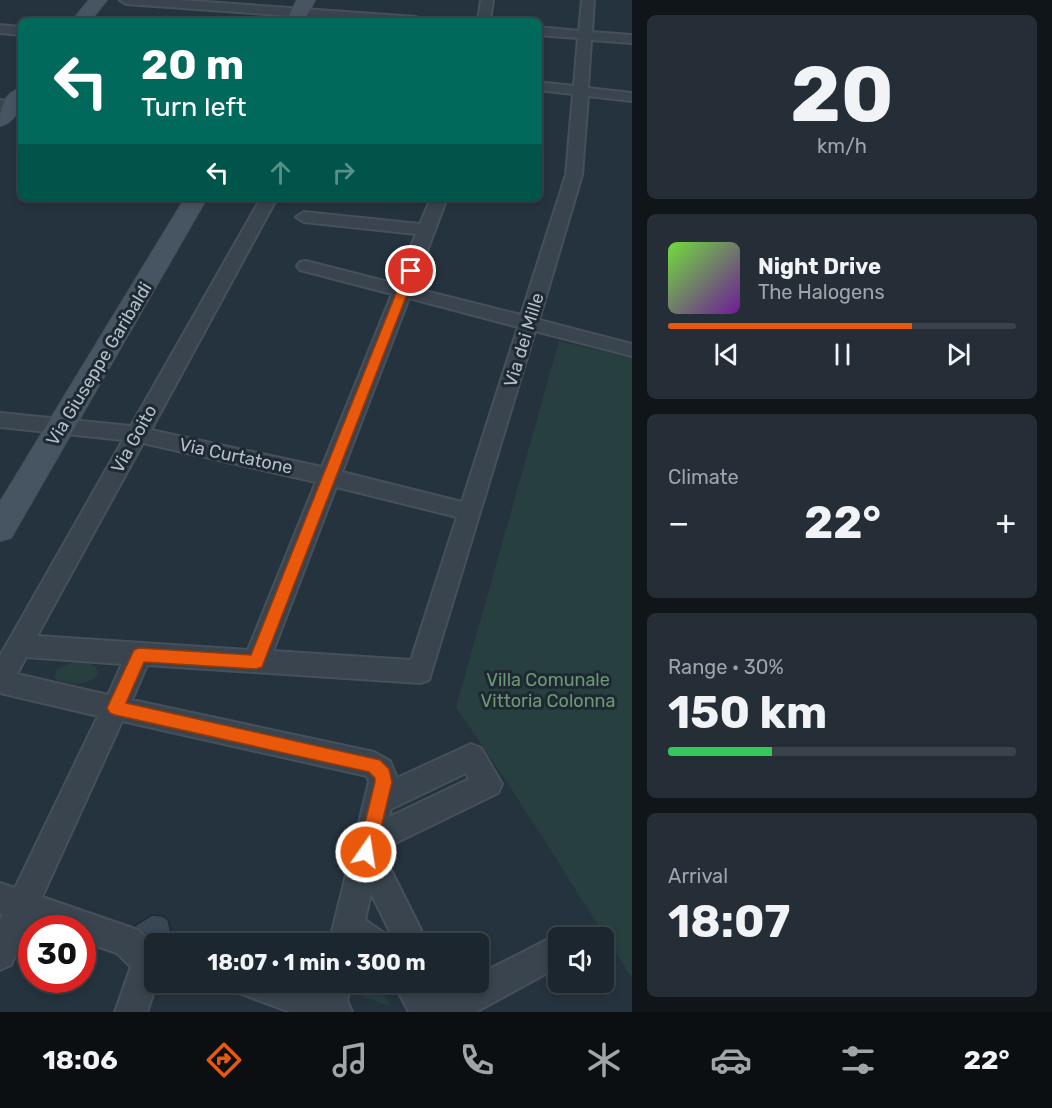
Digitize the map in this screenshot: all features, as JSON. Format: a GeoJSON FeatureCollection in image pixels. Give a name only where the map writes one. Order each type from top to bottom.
{"type":"FeatureCollection","features":[{"type":"Feature","properties":{"kind":"main road"},"geometry":{"type":"LineString","coordinates":[[83,18],[98,0]]}},
{"type":"Feature","properties":{"kind":"main road","name":"Via Giuseppe Garibaldi"},"geometry":{"type":"LineString","coordinates":[[0,529],[64,425],[194,201]]}},
{"type":"Feature","properties":{"kind":"street"},"geometry":{"type":"LineString","coordinates":[[126,0],[389,16]]}},
{"type":"Feature","properties":{"kind":"street"},"geometry":{"type":"LineString","coordinates":[[485,18],[488,0]]}},
{"type":"Feature","properties":{"kind":"street","name":"Via dei Mille"},"geometry":{"type":"LineString","coordinates":[[260,653],[420,672],[574,175],[588,0]]}},
{"type":"Feature","properties":{"kind":"street"},"geometry":{"type":"LineString","coordinates":[[0,29],[18,31]]}},
{"type":"Feature","properties":{"kind":"street"},"geometry":{"type":"LineString","coordinates":[[542,31],[632,39]]}},
{"type":"Feature","properties":{"kind":"street"},"geometry":{"type":"LineString","coordinates":[[542,86],[632,97]]}},
{"type":"Feature","properties":{"kind":"street","name":"Via Goito"},"geometry":{"type":"LineString","coordinates":[[0,681],[267,201]]}},
{"type":"Feature","properties":{"kind":"street"},"geometry":{"type":"LineString","coordinates":[[19,646],[139,655],[260,653],[438,201]]}},
{"type":"Feature","properties":{"kind":"street"},"geometry":{"type":"LineString","coordinates":[[304,217],[426,230]]}},
{"type":"Feature","properties":{"kind":"street"},"geometry":{"type":"LineString","coordinates":[[306,266],[632,350]]}},
{"type":"Feature","properties":{"kind":"street","name":"Via Curtatone"},"geometry":{"type":"LineString","coordinates":[[0,420],[136,434],[329,477],[469,512]]}},
{"type":"Feature","properties":{"kind":"street"},"geometry":{"type":"LineString","coordinates":[[0,954],[10,908],[115,708],[139,655]]}},
{"type":"Feature","properties":{"kind":"street"},"geometry":{"type":"LineString","coordinates":[[0,681],[374,765],[383,775],[368,847],[356,933]]}},
{"type":"Feature","properties":{"kind":"street"},"geometry":{"type":"LineString","coordinates":[[368,847],[488,784],[471,757],[379,800]]}},
{"type":"Feature","properties":{"kind":"street"},"geometry":{"type":"LineString","coordinates":[[368,847],[408,933]]}},
{"type":"Feature","properties":{"kind":"street"},"geometry":{"type":"LineString","coordinates":[[10,908],[127,941],[144,958]]}},
{"type":"Feature","properties":{"kind":"street"},"geometry":{"type":"LineString","coordinates":[[424,993],[438,1004],[548,954]]}},
{"type":"Feature","properties":{"kind":"street"},"geometry":{"type":"LineString","coordinates":[[131,1012],[144,977]]}},
{"type":"Feature","properties":{"kind":"street"},"geometry":{"type":"LineString","coordinates":[[291,993],[332,1004]]}},
{"type":"Feature","properties":{"kind":"green space","name":"Villa Comunale Vittoria Colonna"},"geometry":{"type":"Polygon","coordinates":[[[559,341],[632,358],[632,978],[614,950],[614,927],[599,927],[456,707],[559,341]]]}},
{"type":"Feature","properties":{"kind":"green space"},"geometry":{"type":"Polygon","coordinates":[[[75,662],[93,665],[98,670],[97,676],[87,682],[77,684],[55,679],[56,670],[75,662]]]}},
{"type":"Feature","properties":{"kind":"green space"},"geometry":{"type":"Polygon","coordinates":[[[383,993],[391,1006],[355,994],[383,993]]]}},
{"type":"Feature","properties":{"kind":"building"},"geometry":{"type":"Polygon","coordinates":[[[152,915],[162,916],[168,920],[171,933],[144,933],[134,926],[152,915]]]}},
{"type":"Feature","properties":{"kind":"route"},"geometry":{"type":"LineString","coordinates":[[366,852],[383,782],[380,769],[374,765],[115,708],[139,655],[256,662],[411,271]]}}]}
